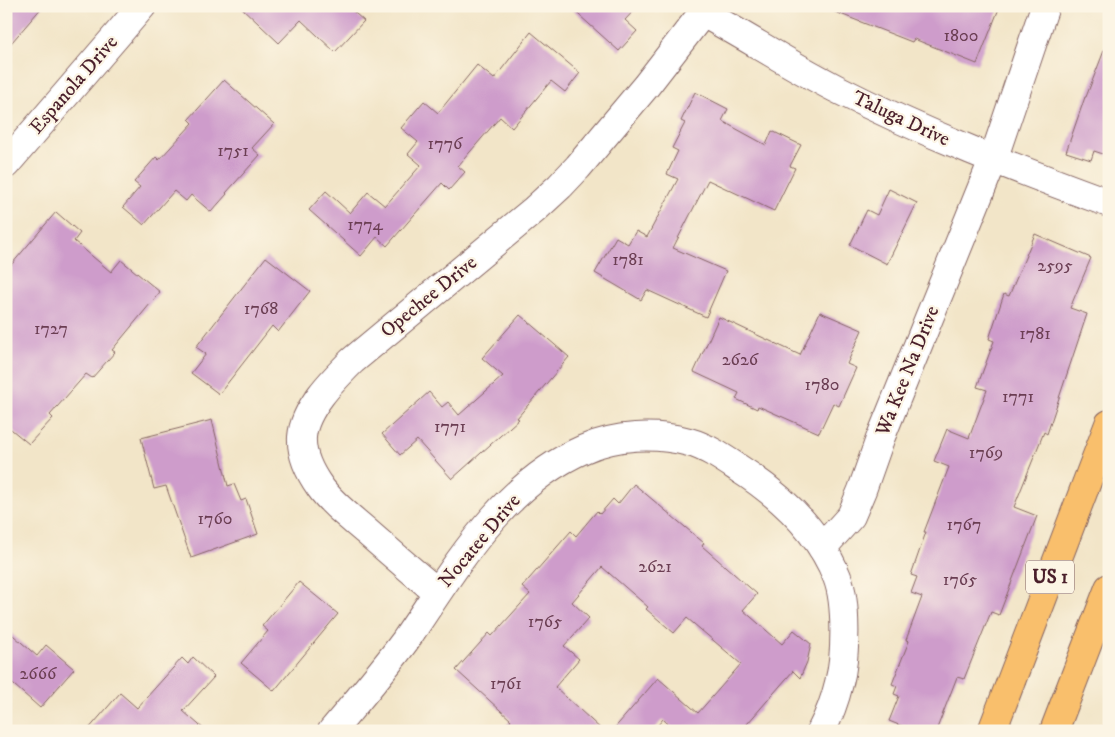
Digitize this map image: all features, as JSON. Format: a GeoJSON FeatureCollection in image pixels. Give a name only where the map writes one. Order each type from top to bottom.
{"type":"FeatureCollection","features":[{"type":"Feature","properties":{"kind":"highway","name":"US 1"},"geometry":{"type":"LineString","coordinates":[[992,731],[1109,424]]}},
{"type":"Feature","properties":{"kind":"highway"},"geometry":{"type":"LineString","coordinates":[[1054,731],[1109,588]]}},
{"type":"Feature","properties":{"kind":"street","name":"Espanola Drive"},"geometry":{"type":"LineString","coordinates":[[6,164],[142,6]]}},
{"type":"Feature","properties":{"kind":"street","name":"Wa Kee Na Drive"},"geometry":{"type":"LineString","coordinates":[[822,548],[851,516],[880,439],[994,160],[1045,6]]}},
{"type":"Feature","properties":{"kind":"street","name":"Taluga Drive"},"geometry":{"type":"LineString","coordinates":[[705,10],[836,89],[954,144],[1109,203]]}},
{"type":"Feature","properties":{"kind":"street","name":"Opechee Drive"},"geometry":{"type":"LineString","coordinates":[[437,592],[354,521],[320,487],[310,469],[304,450],[302,436],[306,421],[326,388],[352,361],[534,210],[566,180],[646,86],[705,10]]}},
{"type":"Feature","properties":{"kind":"street","name":"Nocatee Drive"},"geometry":{"type":"LineString","coordinates":[[332,731],[386,665],[483,531],[532,480],[562,460],[584,449],[606,441],[627,437],[646,437],[688,442],[706,448],[746,473],[787,505],[802,520],[822,548]]}},
{"type":"Feature","properties":{"kind":"street"},"geometry":{"type":"LineString","coordinates":[[820,731],[832,706],[840,682],[844,638],[844,615],[838,579],[822,548]]}},
{"type":"Feature","properties":{"kind":"path"},"geometry":{"type":"LineString","coordinates":[[1103,731],[1109,711]]}},
{"type":"Feature","properties":{"kind":"building"},"geometry":{"type":"Polygon","coordinates":[[[6,6],[43,6],[6,49],[6,6]]]}},
{"type":"Feature","properties":{"kind":"building"},"geometry":{"type":"Polygon","coordinates":[[[240,6],[347,6],[364,21],[335,52],[301,20],[279,43],[240,6]]]}},
{"type":"Feature","properties":{"kind":"building"},"geometry":{"type":"Polygon","coordinates":[[[569,6],[638,6],[625,20],[637,31],[619,51],[569,6]]]}},
{"type":"Feature","properties":{"kind":"building"},"geometry":{"type":"Polygon","coordinates":[[[826,6],[1000,6],[977,64],[914,39],[912,42],[825,8],[826,6]]]}},
{"type":"Feature","properties":{"kind":"building"},"geometry":{"type":"Polygon","coordinates":[[[531,32],[580,73],[565,92],[551,81],[512,128],[500,117],[458,166],[465,172],[449,190],[442,183],[387,246],[377,237],[361,256],[309,210],[326,191],[350,213],[368,192],[385,206],[421,165],[408,154],[418,142],[401,128],[424,101],[438,113],[477,65],[494,79],[531,32]]]}},
{"type":"Feature","properties":{"kind":"building"},"geometry":{"type":"Polygon","coordinates":[[[1107,43],[1109,44],[1109,156],[1094,151],[1091,160],[1066,152],[1085,97],[1107,43]]]}},
{"type":"Feature","properties":{"kind":"building"},"geometry":{"type":"Polygon","coordinates":[[[224,80],[274,124],[252,148],[260,155],[211,212],[191,195],[186,201],[174,191],[144,225],[123,207],[140,187],[134,182],[156,157],[159,160],[193,123],[189,119],[224,80]]]}},
{"type":"Feature","properties":{"kind":"building"},"geometry":{"type":"Polygon","coordinates":[[[695,92],[728,109],[722,121],[766,145],[772,131],[801,145],[790,166],[795,168],[774,211],[708,180],[673,248],[726,271],[706,317],[647,290],[641,300],[595,273],[616,237],[628,244],[636,231],[647,237],[678,179],[667,174],[678,151],[672,148],[685,123],[681,121],[695,92]]]}},
{"type":"Feature","properties":{"kind":"building"},"geometry":{"type":"Polygon","coordinates":[[[889,189],[917,203],[887,264],[850,245],[867,210],[877,215],[889,189]]]}},
{"type":"Feature","properties":{"kind":"building"},"geometry":{"type":"Polygon","coordinates":[[[56,212],[80,233],[74,241],[111,272],[121,260],[160,292],[112,350],[115,352],[92,378],[86,374],[50,415],[53,418],[29,444],[6,425],[6,271],[56,212]]]}},
{"type":"Feature","properties":{"kind":"building"},"geometry":{"type":"Polygon","coordinates":[[[1035,234],[1091,258],[1070,308],[1087,314],[1047,434],[1044,432],[1014,507],[1037,516],[999,615],[991,612],[964,679],[957,677],[936,731],[914,731],[889,721],[899,696],[894,694],[897,686],[892,684],[909,641],[906,640],[922,597],[911,593],[917,577],[911,575],[926,532],[924,532],[949,467],[934,461],[947,429],[969,438],[987,390],[977,387],[994,341],[989,339],[1004,294],[1009,296],[1035,234]]]}},
{"type":"Feature","properties":{"kind":"building"},"geometry":{"type":"Polygon","coordinates":[[[266,257],[310,291],[278,332],[272,326],[219,394],[191,373],[206,354],[196,347],[266,257]]]}},
{"type":"Feature","properties":{"kind":"building"},"geometry":{"type":"Polygon","coordinates":[[[820,312],[862,330],[847,364],[856,368],[839,406],[833,403],[819,433],[758,406],[757,409],[736,399],[739,393],[694,372],[719,317],[800,355],[820,312]]]}},
{"type":"Feature","properties":{"kind":"building"},"geometry":{"type":"Polygon","coordinates":[[[520,315],[569,357],[517,418],[519,419],[452,479],[417,440],[400,455],[382,434],[429,392],[442,407],[448,402],[459,415],[503,376],[482,358],[520,315]]]}},
{"type":"Feature","properties":{"kind":"building"},"geometry":{"type":"Polygon","coordinates":[[[212,420],[228,486],[234,484],[241,501],[246,499],[258,534],[191,558],[166,486],[154,489],[141,438],[212,420]]]}},
{"type":"Feature","properties":{"kind":"building"},"geometry":{"type":"Polygon","coordinates":[[[634,484],[704,543],[702,546],[757,594],[743,610],[782,644],[794,630],[811,644],[807,662],[800,678],[793,671],[741,731],[676,731],[663,719],[653,731],[612,731],[658,678],[698,713],[741,664],[687,618],[674,633],[646,609],[648,607],[602,567],[572,602],[589,618],[564,646],[579,659],[555,687],[603,731],[501,731],[511,720],[456,670],[489,633],[492,636],[530,594],[522,587],[571,531],[576,536],[597,511],[600,514],[613,499],[618,504],[634,484]]]}},
{"type":"Feature","properties":{"kind":"building"},"geometry":{"type":"Polygon","coordinates":[[[299,582],[338,614],[274,691],[241,663],[268,631],[262,626],[299,582]]]}},
{"type":"Feature","properties":{"kind":"building"},"geometry":{"type":"Polygon","coordinates":[[[6,629],[37,656],[46,645],[74,669],[40,708],[6,678],[6,629]]]}},
{"type":"Feature","properties":{"kind":"building"},"geometry":{"type":"Polygon","coordinates":[[[193,657],[214,677],[183,711],[206,731],[87,731],[120,693],[137,708],[182,658],[188,664],[193,657]]]}}]}
